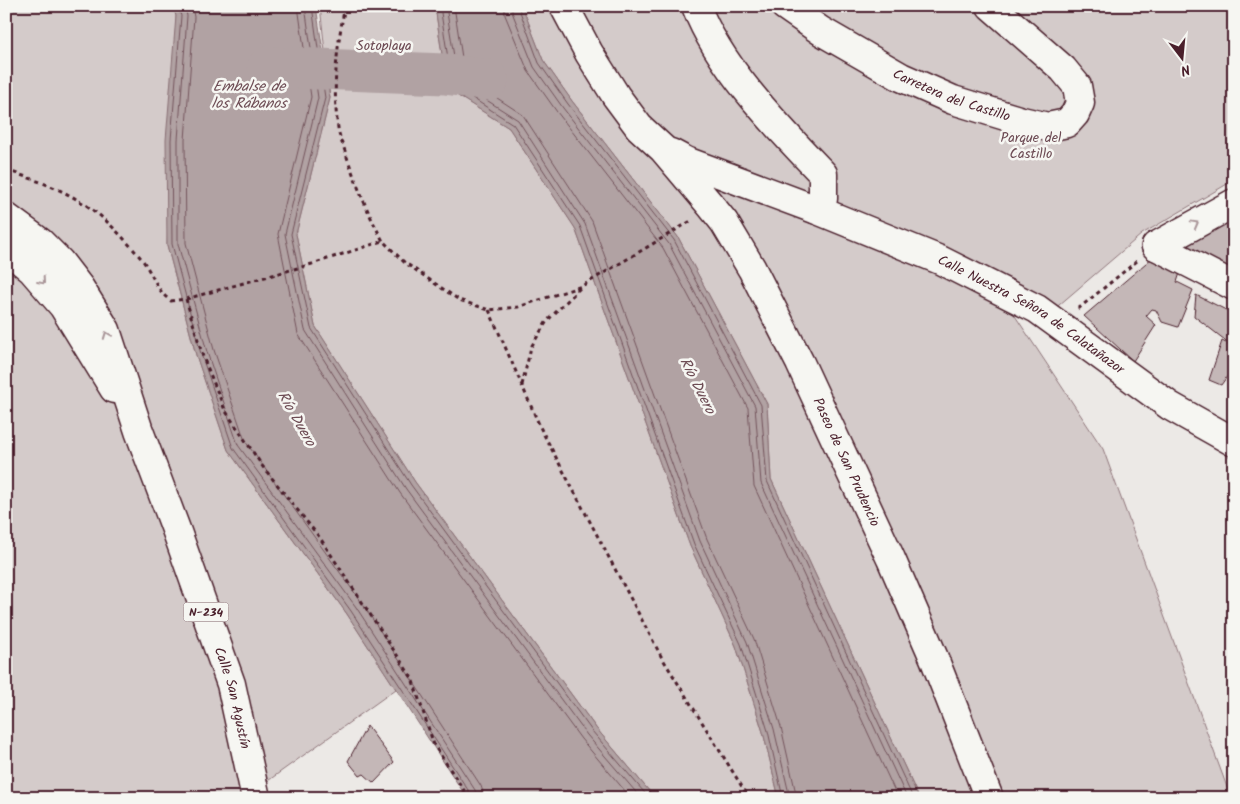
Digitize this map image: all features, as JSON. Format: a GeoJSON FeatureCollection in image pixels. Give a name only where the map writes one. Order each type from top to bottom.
{"type":"FeatureCollection","features":[{"type":"Feature","properties":{"kind":"street","name":"Paseo de San Prudencio"},"geometry":{"type":"LineString","coordinates":[[564,6],[589,53],[616,96],[639,127],[663,149],[724,222],[752,269],[800,363],[891,559],[941,676],[989,798]]}},
{"type":"Feature","properties":{"kind":"street"},"geometry":{"type":"LineString","coordinates":[[696,6],[703,24],[729,66],[777,126],[823,174],[823,200],[817,210]]}},
{"type":"Feature","properties":{"kind":"street","name":"Carretera del Castillo"},"geometry":{"type":"LineString","coordinates":[[785,6],[821,31],[901,77],[953,100],[1048,127],[1067,123],[1075,114],[1080,103],[1077,86],[1063,69],[991,6]]}},
{"type":"Feature","properties":{"kind":"street","name":"Paseo de San Prudencio"},"geometry":{"type":"LineString","coordinates":[[663,149],[686,160],[817,210]]}},
{"type":"Feature","properties":{"kind":"street"},"geometry":{"type":"LineString","coordinates":[[1156,246],[1234,203]]}},
{"type":"Feature","properties":{"kind":"street","name":"Calle Nuestra Señora de Calatañazor"},"geometry":{"type":"LineString","coordinates":[[817,210],[940,260],[1037,309],[1170,406],[1234,442]]}},
{"type":"Feature","properties":{"kind":"street","name":"N-234"},"geometry":{"type":"LineString","coordinates":[[6,217],[40,242],[60,262],[80,288],[106,330],[139,431]]}},
{"type":"Feature","properties":{"kind":"street"},"geometry":{"type":"LineString","coordinates":[[1156,246],[1234,286]]}},
{"type":"Feature","properties":{"kind":"street","name":"N-234"},"geometry":{"type":"LineString","coordinates":[[6,248],[32,270],[63,306],[139,431]]}},
{"type":"Feature","properties":{"kind":"street","name":"Calle San Agustín"},"geometry":{"type":"LineString","coordinates":[[139,431],[231,684],[256,798]]}},
{"type":"Feature","properties":{"kind":"path"},"geometry":{"type":"LineString","coordinates":[[345,6],[338,41],[336,98],[338,129],[356,182],[371,219],[383,241],[404,262],[459,300],[488,310],[518,307],[582,286]]}},
{"type":"Feature","properties":{"kind":"path"},"geometry":{"type":"LineString","coordinates":[[6,170],[45,183],[81,202],[120,233],[146,264],[163,296],[171,301],[186,299],[312,264],[383,241]]}},
{"type":"Feature","properties":{"kind":"path"},"geometry":{"type":"LineString","coordinates":[[522,386],[531,347],[546,321],[582,286],[691,220]]}},
{"type":"Feature","properties":{"kind":"path"},"geometry":{"type":"LineString","coordinates":[[1060,324],[1156,246]]}},
{"type":"Feature","properties":{"kind":"path"},"geometry":{"type":"LineString","coordinates":[[186,299],[203,357],[224,410],[263,467],[320,538],[412,678],[434,745],[469,798]]}},
{"type":"Feature","properties":{"kind":"path"},"geometry":{"type":"LineString","coordinates":[[488,310],[541,429],[661,656],[749,798]]}},
{"type":"Feature","properties":{"kind":"green space"},"geometry":{"type":"Polygon","coordinates":[[[6,6],[173,6],[176,16],[167,245],[196,355],[228,450],[347,614],[396,689],[244,798],[6,798],[6,6]]]}},
{"type":"Feature","properties":{"kind":"green space","name":"Sotoplaya"},"geometry":{"type":"Polygon","coordinates":[[[320,6],[435,6],[447,89],[509,128],[575,228],[690,546],[736,646],[763,732],[779,798],[655,798],[596,728],[415,482],[315,326],[296,234],[330,98],[320,6]]]}},
{"type":"Feature","properties":{"kind":"green space","name":"Parque del Castillo"},"geometry":{"type":"Polygon","coordinates":[[[522,6],[1234,6],[1234,180],[1142,234],[1052,311],[992,281],[1103,449],[1231,798],[919,798],[771,479],[767,404],[678,237],[572,101],[543,60],[522,6]]]}},
{"type":"Feature","properties":{"kind":"water","name":"Embalse de los Rábanos"},"geometry":{"type":"Polygon","coordinates":[[[173,6],[316,6],[330,98],[296,234],[315,326],[415,482],[596,728],[655,798],[467,798],[347,614],[228,450],[196,355],[167,245],[166,140],[176,16],[173,6]]]}},
{"type":"Feature","properties":{"kind":"water","name":"Río Duero"},"geometry":{"type":"Polygon","coordinates":[[[435,6],[522,6],[543,60],[572,101],[678,237],[767,404],[771,479],[919,798],[779,798],[763,732],[736,646],[690,546],[575,228],[509,128],[447,89],[435,6]]]}},
{"type":"Feature","properties":{"kind":"building"},"geometry":{"type":"Polygon","coordinates":[[[1234,210],[1234,276],[1184,250],[1184,241],[1234,210]]]}},
{"type":"Feature","properties":{"kind":"building"},"geometry":{"type":"Polygon","coordinates":[[[1153,257],[1182,267],[1177,282],[1193,290],[1178,327],[1162,322],[1156,310],[1152,309],[1146,316],[1156,325],[1133,361],[1084,316],[1153,257]]]}},
{"type":"Feature","properties":{"kind":"building"},"geometry":{"type":"Polygon","coordinates":[[[1196,295],[1234,314],[1234,347],[1194,316],[1196,295]]]}},
{"type":"Feature","properties":{"kind":"building"},"geometry":{"type":"Polygon","coordinates":[[[1222,341],[1234,347],[1234,367],[1221,385],[1209,380],[1222,341]]]}},
{"type":"Feature","properties":{"kind":"building"},"geometry":{"type":"Polygon","coordinates":[[[367,726],[394,762],[374,783],[364,774],[360,776],[348,761],[367,726]]]}},
{"type":"Feature","properties":{"kind":"waterway"},"geometry":{"type":"LineString","coordinates":[[268,67],[445,74],[488,80]]}}]}
